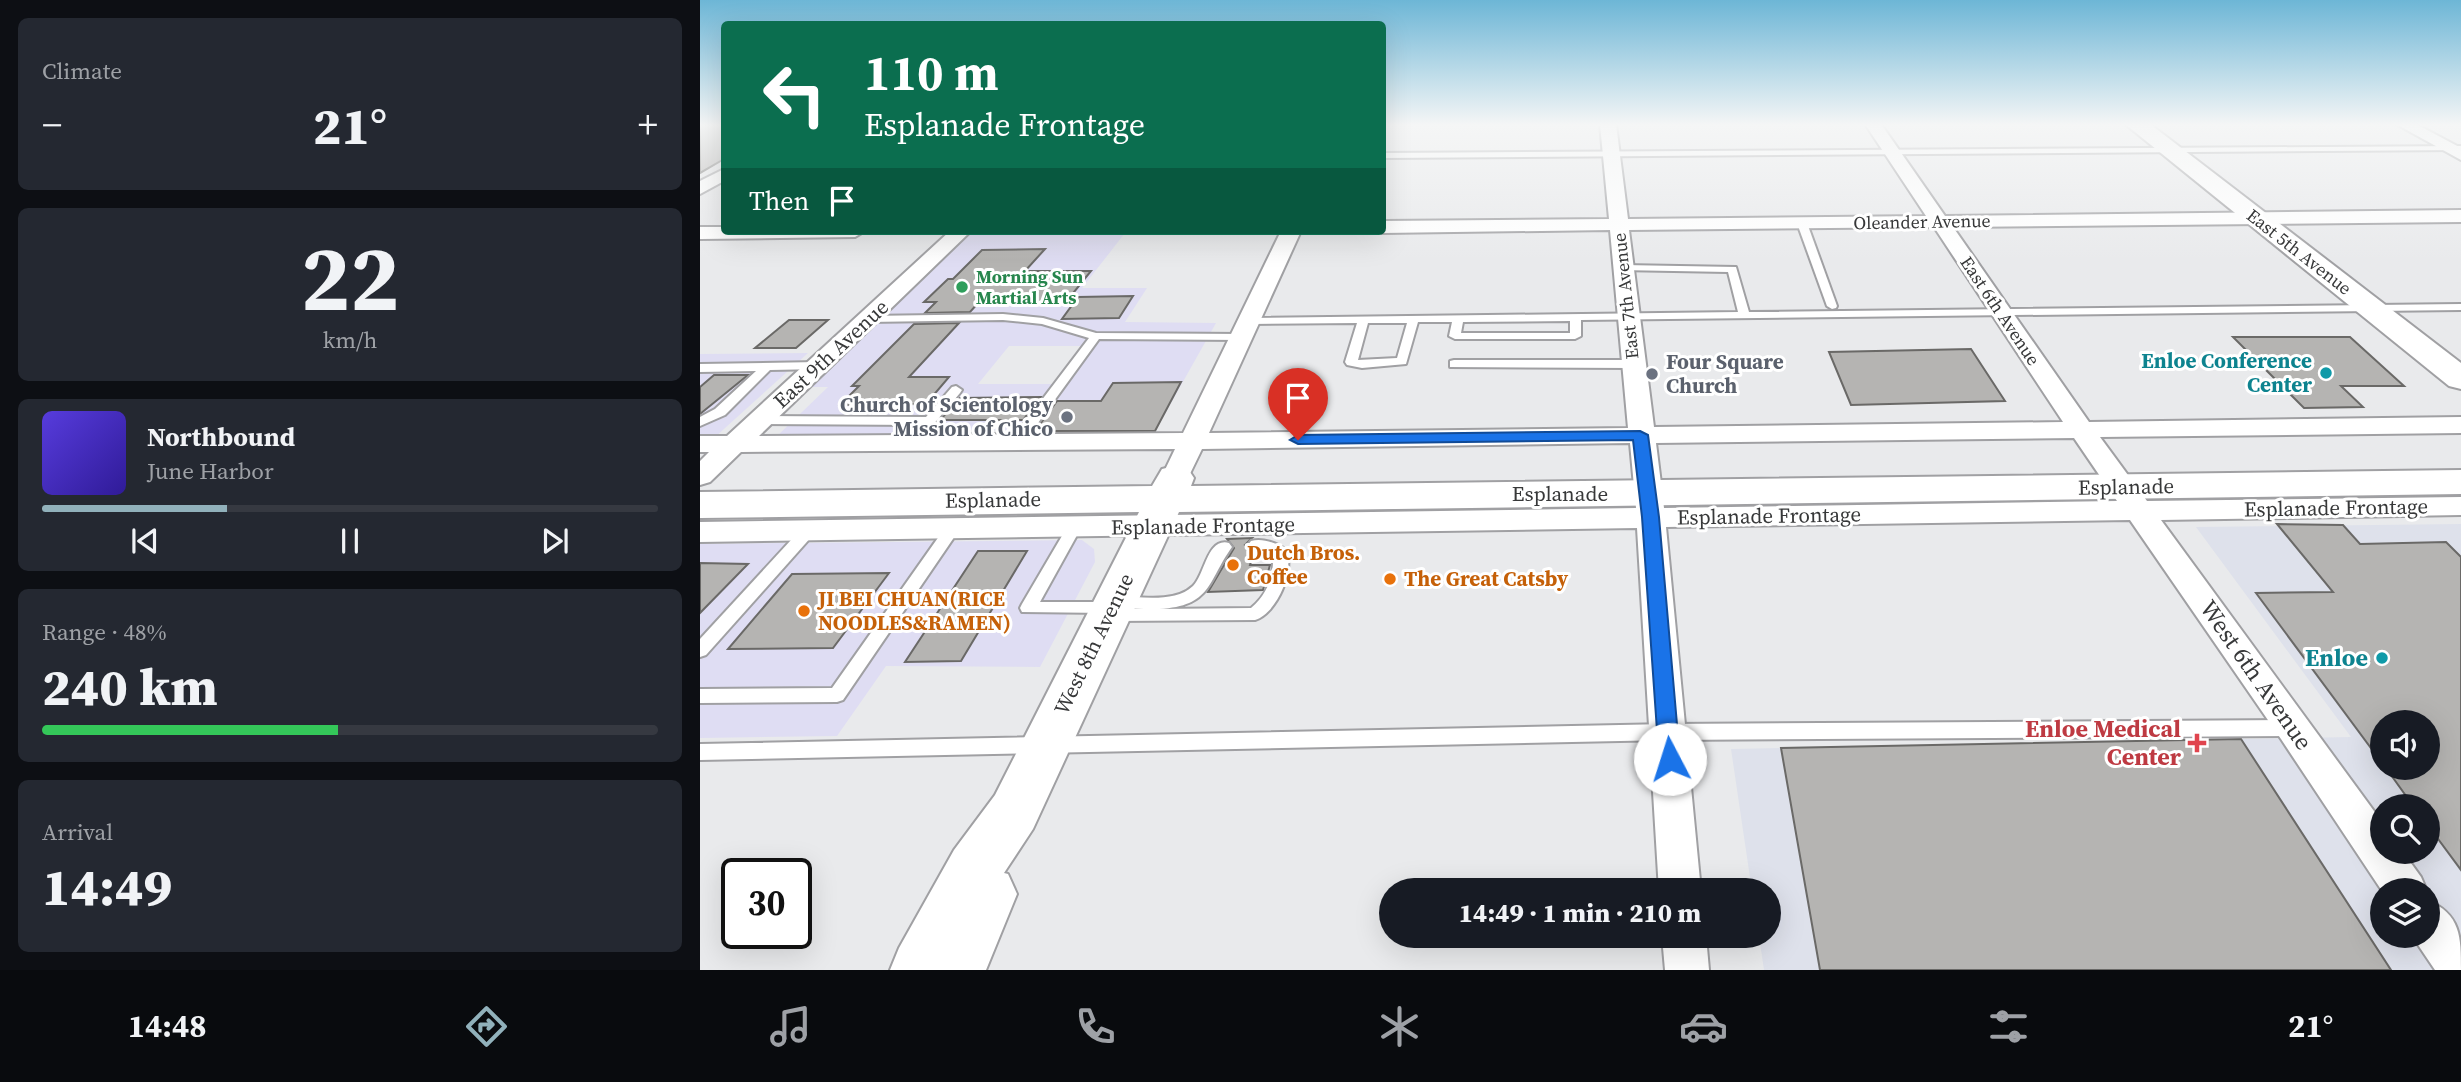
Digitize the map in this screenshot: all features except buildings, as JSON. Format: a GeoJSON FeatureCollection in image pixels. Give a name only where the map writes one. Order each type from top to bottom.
{"type":"FeatureCollection","features":[{"type":"Feature","properties":{"kind":"main road","name":"East 5th Avenue"},"geometry":{"type":"LineString","coordinates":[[2193,169],[2461,379]]}},
{"type":"Feature","properties":{"kind":"main road","name":"Esplanade"},"geometry":{"type":"LineString","coordinates":[[2121,487],[2461,458]]}},
{"type":"Feature","properties":{"kind":"main road","name":"Esplanade"},"geometry":{"type":"LineString","coordinates":[[700,478],[1164,500]]}},
{"type":"Feature","properties":{"kind":"main road","name":"Esplanade"},"geometry":{"type":"LineString","coordinates":[[700,505],[1164,500],[1646,479],[2121,487],[2461,482]]}},
{"type":"Feature","properties":{"kind":"main road","name":"West 8th Avenue"},"geometry":{"type":"LineString","coordinates":[[921,970],[974,869],[1014,812],[1164,500]]}},
{"type":"Feature","properties":{"kind":"main road","name":"West 8th Avenue"},"geometry":{"type":"LineString","coordinates":[[955,970],[1001,865],[1014,812]]}},
{"type":"Feature","properties":{"kind":"street","name":"East 7th Avenue"},"geometry":{"type":"LineString","coordinates":[[1613,169],[1646,479],[1679,878]]}},
{"type":"Feature","properties":{"kind":"street","name":"East 6th Avenue"},"geometry":{"type":"LineString","coordinates":[[1904,169],[2121,487]]}},
{"type":"Feature","properties":{"kind":"street"},"geometry":{"type":"LineString","coordinates":[[700,189],[721,176]]}},
{"type":"Feature","properties":{"kind":"street","name":"Oleander Avenue"},"geometry":{"type":"LineString","coordinates":[[1386,227],[2461,216]]}},
{"type":"Feature","properties":{"kind":"street"},"geometry":{"type":"LineString","coordinates":[[700,233],[721,233]]}},
{"type":"Feature","properties":{"kind":"street","name":"East 9th Avenue"},"geometry":{"type":"LineString","coordinates":[[700,478],[957,235]]}},
{"type":"Feature","properties":{"kind":"street"},"geometry":{"type":"LineString","coordinates":[[1164,500],[1289,235]]}},
{"type":"Feature","properties":{"kind":"street"},"geometry":{"type":"LineString","coordinates":[[700,444],[1194,441],[1646,479],[2080,428],[2461,425]]}},
{"type":"Feature","properties":{"kind":"street","name":"Esplanade Frontage"},"geometry":{"type":"LineString","coordinates":[[2121,487],[2461,506]]}},
{"type":"Feature","properties":{"kind":"street","name":"West 6th Avenue"},"geometry":{"type":"LineString","coordinates":[[2121,487],[2294,728],[2397,878]]}},
{"type":"Feature","properties":{"kind":"street","name":"Esplanade Frontage"},"geometry":{"type":"LineString","coordinates":[[700,533],[1074,528],[1164,500]]}},
{"type":"Feature","properties":{"kind":"street"},"geometry":{"type":"LineString","coordinates":[[2440,940],[2461,970]]}},
{"type":"Feature","properties":{"kind":"street"},"geometry":{"type":"LineString","coordinates":[[1685,948],[1687,970]]}},
{"type":"Feature","properties":{"kind":"lane"},"geometry":{"type":"LineString","coordinates":[[1802,223],[1832,306]]}},
{"type":"Feature","properties":{"kind":"lane"},"geometry":{"type":"LineString","coordinates":[[1623,268],[1732,269],[1745,316]]}},
{"type":"Feature","properties":{"kind":"lane"},"geometry":{"type":"LineString","coordinates":[[868,319],[1003,317],[1043,321],[1096,336],[1363,320],[2461,307]]}},
{"type":"Feature","properties":{"kind":"lane"},"geometry":{"type":"LineString","coordinates":[[1458,319],[1455,337],[1575,336],[1576,318]]}},
{"type":"Feature","properties":{"kind":"lane"},"geometry":{"type":"LineString","coordinates":[[1363,320],[1351,362],[1362,364],[1402,361],[1413,320]]}},
{"type":"Feature","properties":{"kind":"lane"},"geometry":{"type":"LineString","coordinates":[[1017,442],[1096,336]]}},
{"type":"Feature","properties":{"kind":"lane"},"geometry":{"type":"LineString","coordinates":[[1454,364],[1633,364]]}},
{"type":"Feature","properties":{"kind":"lane"},"geometry":{"type":"LineString","coordinates":[[700,368],[818,366]]}},
{"type":"Feature","properties":{"kind":"lane"},"geometry":{"type":"LineString","coordinates":[[700,422],[720,412],[767,367]]}},
{"type":"Feature","properties":{"kind":"lane"},"geometry":{"type":"LineString","coordinates":[[911,443],[956,390]]}},
{"type":"Feature","properties":{"kind":"lane"},"geometry":{"type":"LineString","coordinates":[[761,420],[930,421]]}},
{"type":"Feature","properties":{"kind":"lane"},"geometry":{"type":"LineString","coordinates":[[1074,528],[1028,608],[1112,608],[1255,614],[1264,608],[1269,599],[1282,563],[1281,554],[1273,548],[1256,545]]}},
{"type":"Feature","properties":{"kind":"lane"},"geometry":{"type":"LineString","coordinates":[[700,696],[837,695],[952,529]]}},
{"type":"Feature","properties":{"kind":"lane"},"geometry":{"type":"LineString","coordinates":[[700,650],[808,531]]}},
{"type":"Feature","properties":{"kind":"lane"},"geometry":{"type":"LineString","coordinates":[[1112,608],[1179,601],[1191,596],[1201,590],[1215,555],[1224,547]]}},
{"type":"Feature","properties":{"kind":"lane"},"geometry":{"type":"LineString","coordinates":[[700,752],[1668,732],[2294,728]]}},
{"type":"Feature","properties":{"kind":"shaded area"},"geometry":{"type":"Polygon","coordinates":[[[968,235],[1123,235],[1082,288],[1147,288],[1125,322],[1216,323],[1153,435],[1022,436],[1026,430],[914,430],[908,437],[775,438],[828,387],[807,387],[968,235]],[[1009,346],[978,384],[1061,384],[1088,346],[1009,346]]]}},
{"type":"Feature","properties":{"kind":"shaded area"},"geometry":{"type":"Polygon","coordinates":[[[808,353],[714,438],[700,438],[700,354],[808,353]]]}},
{"type":"Feature","properties":{"kind":"shaded area","name":"Enloe Medical Center"},"geometry":{"type":"Polygon","coordinates":[[[2461,524],[2461,970],[1764,970],[1761,948],[1781,948],[1781,878],[1750,878],[1731,749],[2351,737],[2196,527],[2461,524]]]}},
{"type":"Feature","properties":{"kind":"shaded area"},"geometry":{"type":"Polygon","coordinates":[[[1082,540],[1094,549],[1095,562],[1040,667],[886,666],[837,736],[700,738],[700,544],[1082,540]]]}},
{"type":"Feature","properties":{"kind":"place","name":"Morning Sun Martial Arts"},"geometry":{"type":"Point","coordinates":[962,287]}},
{"type":"Feature","properties":{"kind":"place","name":"Enloe Conference Center"},"geometry":{"type":"Point","coordinates":[2326,373]}},
{"type":"Feature","properties":{"kind":"place","name":"Four Square Church"},"geometry":{"type":"Point","coordinates":[1652,374]}},
{"type":"Feature","properties":{"kind":"place","name":"Church of Scientology Mission of Chico"},"geometry":{"type":"Point","coordinates":[1067,417]}},
{"type":"Feature","properties":{"kind":"place","name":"Dutch Bros. Coffee"},"geometry":{"type":"Point","coordinates":[1233,565]}},
{"type":"Feature","properties":{"kind":"place","name":"The Great Catsby"},"geometry":{"type":"Point","coordinates":[1390,579]}},
{"type":"Feature","properties":{"kind":"place","name":"JI BEI CHUAN(RICE NOODLES&RAMEN)"},"geometry":{"type":"Point","coordinates":[804,611]}},
{"type":"Feature","properties":{"kind":"place","name":"Enloe"},"geometry":{"type":"Point","coordinates":[2382,658]}},
{"type":"Feature","properties":{"kind":"place","name":"Enloe Medical Center"},"geometry":{"type":"Point","coordinates":[2197,743]}},
{"type":"Feature","properties":{"kind":"route"},"geometry":{"type":"LineString","coordinates":[[1298,440],[1640,435],[1651,517],[1670,759]]}}]}
